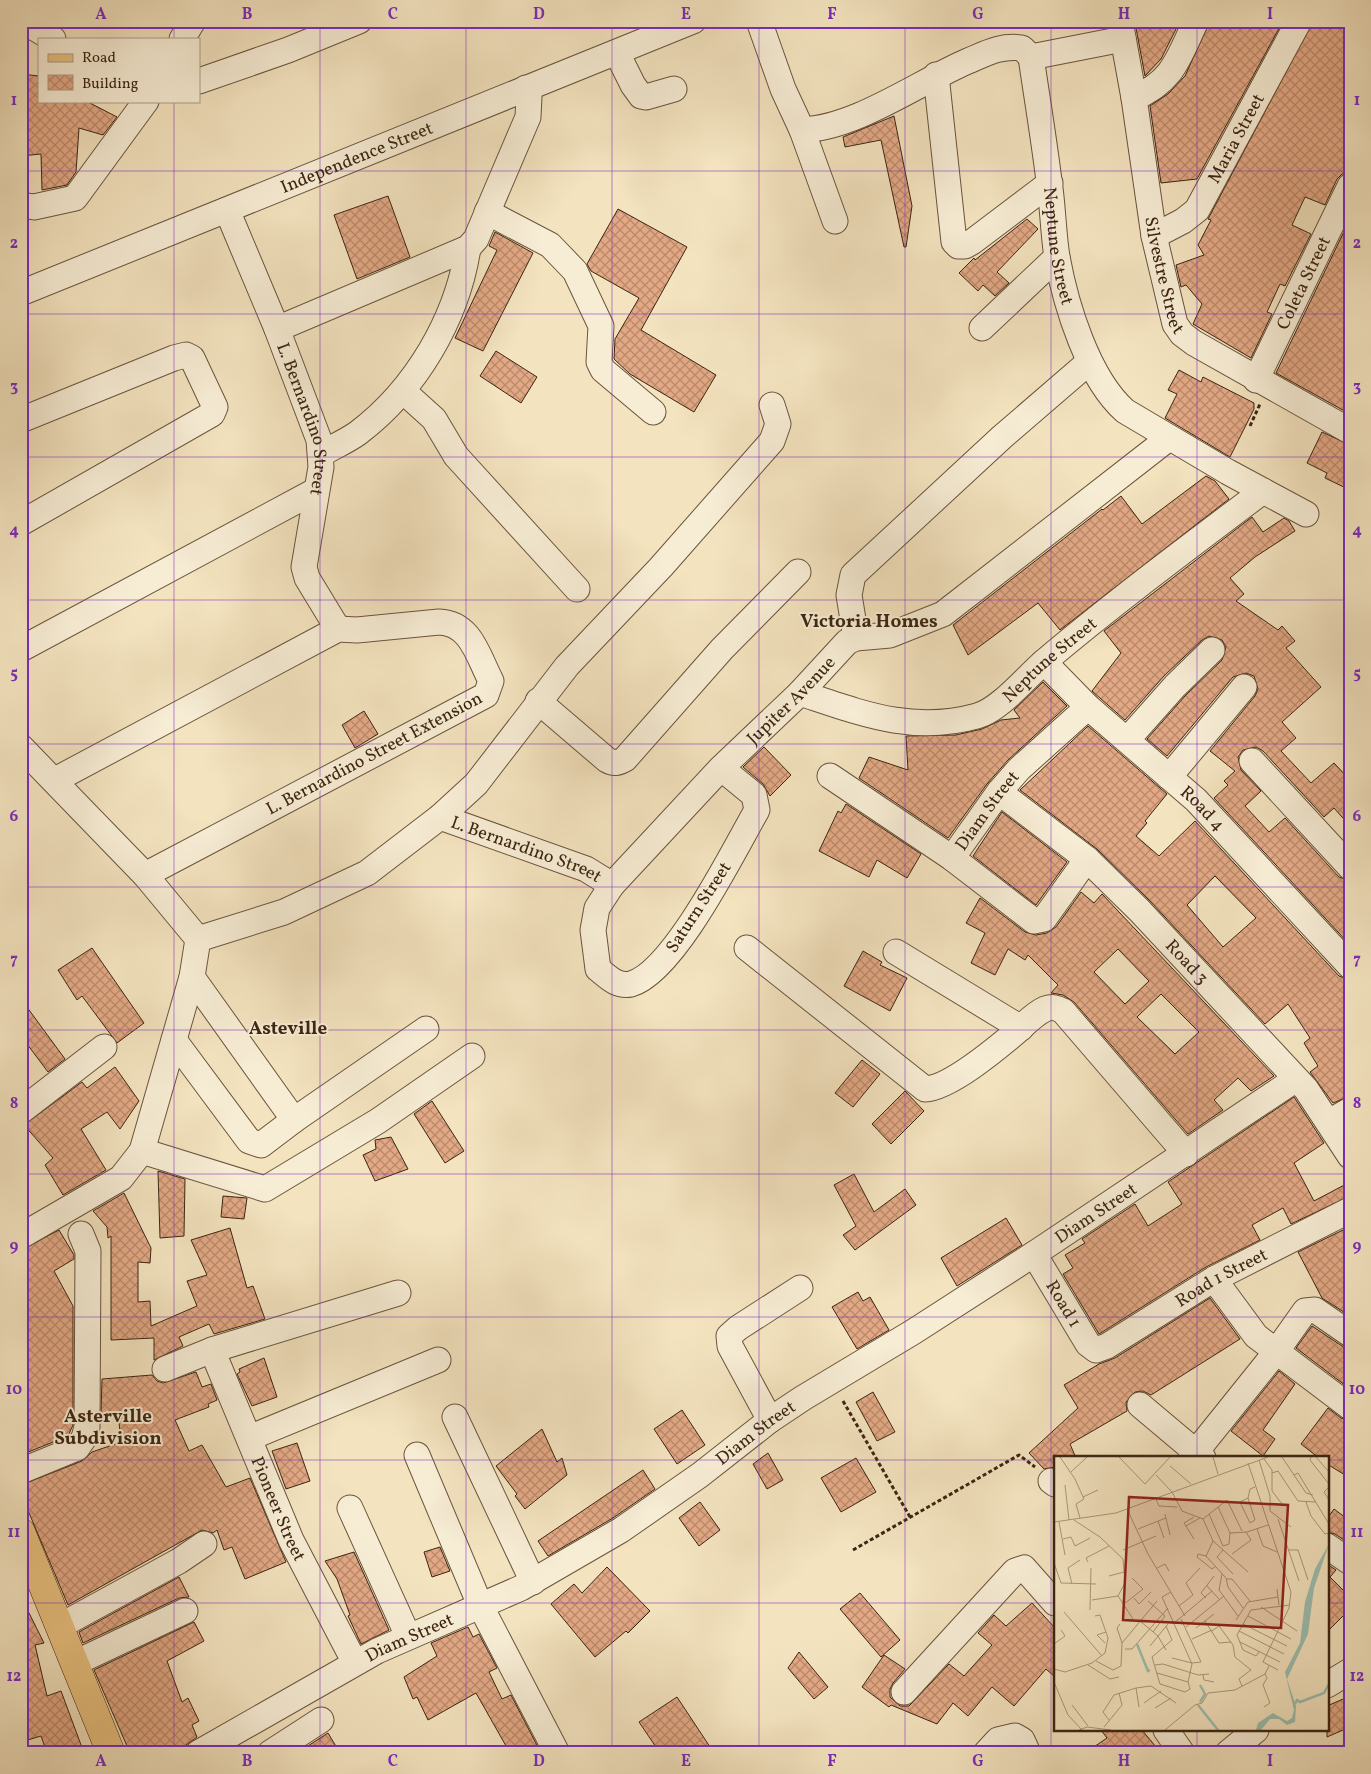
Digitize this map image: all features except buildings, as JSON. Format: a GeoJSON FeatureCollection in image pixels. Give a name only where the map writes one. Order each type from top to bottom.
{"type":"FeatureCollection","features":[{"type":"Feature","properties":{"kind":"main road"},"geometry":{"type":"LineString","coordinates":[[21,1532],[112,1753]]}},
{"type":"Feature","properties":{"kind":"street"},"geometry":{"type":"LineString","coordinates":[[22,21],[51,38]]}},
{"type":"Feature","properties":{"kind":"street"},"geometry":{"type":"LineString","coordinates":[[183,38],[193,21]]}},
{"type":"Feature","properties":{"kind":"street"},"geometry":{"type":"LineString","coordinates":[[200,81],[288,50],[359,21]]}},
{"type":"Feature","properties":{"kind":"street","name":"Independence Street"},"geometry":{"type":"LineString","coordinates":[[21,293],[693,21]]}},
{"type":"Feature","properties":{"kind":"street"},"geometry":{"type":"LineString","coordinates":[[759,21],[783,89],[802,130],[834,221]]}},
{"type":"Feature","properties":{"kind":"street"},"geometry":{"type":"LineString","coordinates":[[1134,98],[1160,84],[1171,73],[1196,21]]}},
{"type":"Feature","properties":{"kind":"street","name":"Maria Street"},"geometry":{"type":"LineString","coordinates":[[1154,236],[1183,221],[1202,202],[1299,21]]}},
{"type":"Feature","properties":{"kind":"street"},"geometry":{"type":"LineString","coordinates":[[802,130],[818,129],[857,116],[936,75],[1001,47],[1022,48],[1031,57],[1121,30]]}},
{"type":"Feature","properties":{"kind":"street","name":"Silvestre Street"},"geometry":{"type":"LineString","coordinates":[[1121,30],[1134,98],[1154,236],[1171,312],[1182,334],[1256,380],[1349,429]]}},
{"type":"Feature","properties":{"kind":"street"},"geometry":{"type":"LineString","coordinates":[[617,52],[633,85],[642,96],[646,98],[674,89]]}},
{"type":"Feature","properties":{"kind":"street","name":"Neptune Street"},"geometry":{"type":"LineString","coordinates":[[1031,57],[1050,183],[1057,257],[1069,304],[1090,362],[1112,399],[1126,411],[1170,438],[1306,514]]}},
{"type":"Feature","properties":{"kind":"street"},"geometry":{"type":"LineString","coordinates":[[936,75],[954,242],[958,246],[965,246],[972,242],[1050,183]]}},
{"type":"Feature","properties":{"kind":"street"},"geometry":{"type":"LineString","coordinates":[[321,454],[357,433],[403,391],[437,340],[463,278],[467,254],[476,238],[528,117],[529,96],[526,88]]}},
{"type":"Feature","properties":{"kind":"street"},"geometry":{"type":"LineString","coordinates":[[21,205],[34,207],[75,198],[145,102]]}},
{"type":"Feature","properties":{"kind":"street","name":"Coleta Street"},"geometry":{"type":"LineString","coordinates":[[1256,380],[1350,186]]}},
{"type":"Feature","properties":{"kind":"street","name":"L. Bernardino Street"},"geometry":{"type":"LineString","coordinates":[[227,210],[277,329],[319,440],[321,467],[315,491],[304,567],[307,578],[338,628]]}},
{"type":"Feature","properties":{"kind":"street"},"geometry":{"type":"LineString","coordinates":[[487,212],[550,245],[574,271],[601,326],[599,362],[603,370],[653,412]]}},
{"type":"Feature","properties":{"kind":"street"},"geometry":{"type":"LineString","coordinates":[[277,329],[467,254]]}},
{"type":"Feature","properties":{"kind":"street"},"geometry":{"type":"LineString","coordinates":[[982,328],[1057,257]]}},
{"type":"Feature","properties":{"kind":"street"},"geometry":{"type":"LineString","coordinates":[[21,420],[174,358],[186,355],[192,358],[215,407],[212,414],[21,523]]}},
{"type":"Feature","properties":{"kind":"street"},"geometry":{"type":"LineString","coordinates":[[1090,362],[1002,437],[853,575],[849,595],[856,638],[890,635],[943,614],[1170,438]]}},
{"type":"Feature","properties":{"kind":"street"},"geometry":{"type":"LineString","coordinates":[[403,391],[434,419],[456,456],[577,590]]}},
{"type":"Feature","properties":{"kind":"street"},"geometry":{"type":"LineString","coordinates":[[198,939],[284,912],[367,873],[440,817],[476,784],[538,701],[567,666],[661,567],[772,441],[778,424],[772,405]]}},
{"type":"Feature","properties":{"kind":"street"},"geometry":{"type":"LineString","coordinates":[[21,648],[315,491]]}},
{"type":"Feature","properties":{"kind":"street","name":"Neptune Street"},"geometry":{"type":"LineString","coordinates":[[800,693],[878,718],[908,722],[937,722],[979,715],[994,707],[1044,662],[1263,491]]}},
{"type":"Feature","properties":{"kind":"street"},"geometry":{"type":"LineString","coordinates":[[538,701],[607,760],[613,763],[620,762],[625,759],[722,649],[798,572]]}},
{"type":"Feature","properties":{"kind":"street","name":"L. Bernardino Street Extension"},"geometry":{"type":"LineString","coordinates":[[146,875],[486,695],[490,688],[491,681],[466,632],[452,622],[357,630],[338,628]]}},
{"type":"Feature","properties":{"kind":"street"},"geometry":{"type":"LineString","coordinates":[[55,780],[338,628]]}},
{"type":"Feature","properties":{"kind":"street","name":"Jupiter Avenue"},"geometry":{"type":"LineString","coordinates":[[612,885],[721,768],[800,693],[847,642],[856,638]]}},
{"type":"Feature","properties":{"kind":"street"},"geometry":{"type":"LineString","coordinates":[[1127,740],[1175,686],[1212,650]]}},
{"type":"Feature","properties":{"kind":"street","name":"Road 4"},"geometry":{"type":"LineString","coordinates":[[1044,662],[1088,707],[1196,800],[1350,966]]}},
{"type":"Feature","properties":{"kind":"street"},"geometry":{"type":"LineString","coordinates":[[1168,777],[1244,687]]}},
{"type":"Feature","properties":{"kind":"street","name":"Diam Street"},"geometry":{"type":"LineString","coordinates":[[830,776],[952,858],[999,792],[1040,748],[1088,707]]}},
{"type":"Feature","properties":{"kind":"street"},"geometry":{"type":"LineString","coordinates":[[21,747],[146,875],[198,939],[192,977],[142,1151],[122,1178],[21,1236]]}},
{"type":"Feature","properties":{"kind":"street"},"geometry":{"type":"LineString","coordinates":[[1252,761],[1346,855]]}},
{"type":"Feature","properties":{"kind":"street","name":"Saturn Street"},"geometry":{"type":"LineString","coordinates":[[612,885],[597,908],[593,930],[598,969],[614,983],[630,984],[648,976],[665,958],[694,920],[757,810],[754,795],[721,768]]}},
{"type":"Feature","properties":{"kind":"street","name":"Road 3"},"geometry":{"type":"LineString","coordinates":[[999,792],[1087,859],[1139,910],[1296,1079],[1340,1116],[1350,1156]]}},
{"type":"Feature","properties":{"kind":"street","name":"L. Bernardino Street"},"geometry":{"type":"LineString","coordinates":[[440,817],[586,869],[612,885]]}},
{"type":"Feature","properties":{"kind":"street"},"geometry":{"type":"LineString","coordinates":[[952,858],[1034,921],[1044,919],[1087,859]]}},
{"type":"Feature","properties":{"kind":"street"},"geometry":{"type":"LineString","coordinates":[[747,948],[925,1089],[942,1086],[1046,1008],[1055,1007],[1063,1011],[1186,1154]]}},
{"type":"Feature","properties":{"kind":"street"},"geometry":{"type":"LineString","coordinates":[[896,952],[1021,1028]]}},
{"type":"Feature","properties":{"kind":"street"},"geometry":{"type":"LineString","coordinates":[[192,977],[294,1120]]}},
{"type":"Feature","properties":{"kind":"street"},"geometry":{"type":"LineString","coordinates":[[174,1040],[249,1141],[261,1146],[294,1120],[426,1029]]}},
{"type":"Feature","properties":{"kind":"street"},"geometry":{"type":"LineString","coordinates":[[21,1111],[104,1047]]}},
{"type":"Feature","properties":{"kind":"street"},"geometry":{"type":"LineString","coordinates":[[142,1151],[265,1189],[378,1121],[472,1056]]}},
{"type":"Feature","properties":{"kind":"street","name":"Diam Street"},"geometry":{"type":"LineString","coordinates":[[198,1753],[355,1663],[408,1636],[533,1582],[622,1530],[700,1475],[770,1420],[832,1380],[913,1332],[1034,1254],[1296,1079]]}},
{"type":"Feature","properties":{"kind":"street","name":"Road 1 Street"},"geometry":{"type":"LineString","coordinates":[[1096,1350],[1107,1346],[1214,1279],[1350,1210]]}},
{"type":"Feature","properties":{"kind":"street"},"geometry":{"type":"LineString","coordinates":[[21,1471],[77,1448],[84,1438],[87,1427],[88,1251],[81,1234]]}},
{"type":"Feature","properties":{"kind":"street","name":"Road 1"},"geometry":{"type":"LineString","coordinates":[[1034,1254],[1088,1344],[1096,1350]]}},
{"type":"Feature","properties":{"kind":"street"},"geometry":{"type":"LineString","coordinates":[[1214,1279],[1256,1336],[1350,1407]]}},
{"type":"Feature","properties":{"kind":"street"},"geometry":{"type":"LineString","coordinates":[[770,1420],[730,1346],[729,1336],[738,1328],[800,1288]]}},
{"type":"Feature","properties":{"kind":"street"},"geometry":{"type":"LineString","coordinates":[[165,1369],[212,1350],[398,1293]]}},
{"type":"Feature","properties":{"kind":"street"},"geometry":{"type":"LineString","coordinates":[[1140,1405],[1197,1456],[1307,1310],[1316,1310],[1350,1334]]}},
{"type":"Feature","properties":{"kind":"street","name":"Pioneer Street"},"geometry":{"type":"LineString","coordinates":[[212,1350],[292,1540],[355,1663]]}},
{"type":"Feature","properties":{"kind":"street"},"geometry":{"type":"LineString","coordinates":[[249,1438],[438,1360]]}},
{"type":"Feature","properties":{"kind":"street"},"geometry":{"type":"LineString","coordinates":[[454,1417],[533,1582]]}},
{"type":"Feature","properties":{"kind":"street"},"geometry":{"type":"LineString","coordinates":[[417,1455],[480,1605],[557,1753]]}},
{"type":"Feature","properties":{"kind":"street"},"geometry":{"type":"LineString","coordinates":[[350,1508],[408,1636]]}},
{"type":"Feature","properties":{"kind":"street"},"geometry":{"type":"LineString","coordinates":[[60,1626],[179,1561],[204,1544]]}},
{"type":"Feature","properties":{"kind":"street"},"geometry":{"type":"LineString","coordinates":[[1328,1547],[1350,1562]]}},
{"type":"Feature","properties":{"kind":"street"},"geometry":{"type":"LineString","coordinates":[[904,1692],[1015,1571],[1024,1568],[1054,1602]]}},
{"type":"Feature","properties":{"kind":"street"},"geometry":{"type":"LineString","coordinates":[[75,1663],[185,1611]]}},
{"type":"Feature","properties":{"kind":"street"},"geometry":{"type":"LineString","coordinates":[[1328,1684],[1350,1671]]}},
{"type":"Feature","properties":{"kind":"street"},"geometry":{"type":"LineString","coordinates":[[270,1753],[314,1725],[292,1699]]}},
{"type":"Feature","properties":{"kind":"street"},"geometry":{"type":"LineString","coordinates":[[1167,1732],[1182,1753]]}},
{"type":"Feature","properties":{"kind":"street"},"geometry":{"type":"LineString","coordinates":[[1228,1753],[1254,1732]]}},
{"type":"Feature","properties":{"kind":"street"},"geometry":{"type":"LineString","coordinates":[[986,1753],[998,1740],[1015,1736],[1022,1740],[1028,1753]]}},
{"type":"Feature","properties":{"kind":"path"},"geometry":{"type":"LineString","coordinates":[[832,1380],[910,1517]]}},
{"type":"Feature","properties":{"kind":"path"},"geometry":{"type":"LineString","coordinates":[[853,1550],[1019,1455],[1053,1483]]}},
{"type":"Feature","properties":{"kind":"district","name":"Victoria Homes"},"geometry":{"type":"Point","coordinates":[869,620]}},
{"type":"Feature","properties":{"kind":"district","name":"Asteville"},"geometry":{"type":"Point","coordinates":[288,1027]}},
{"type":"Feature","properties":{"kind":"district","name":"Asterville Subdivision"},"geometry":{"type":"Point","coordinates":[108,1426]}}]}
